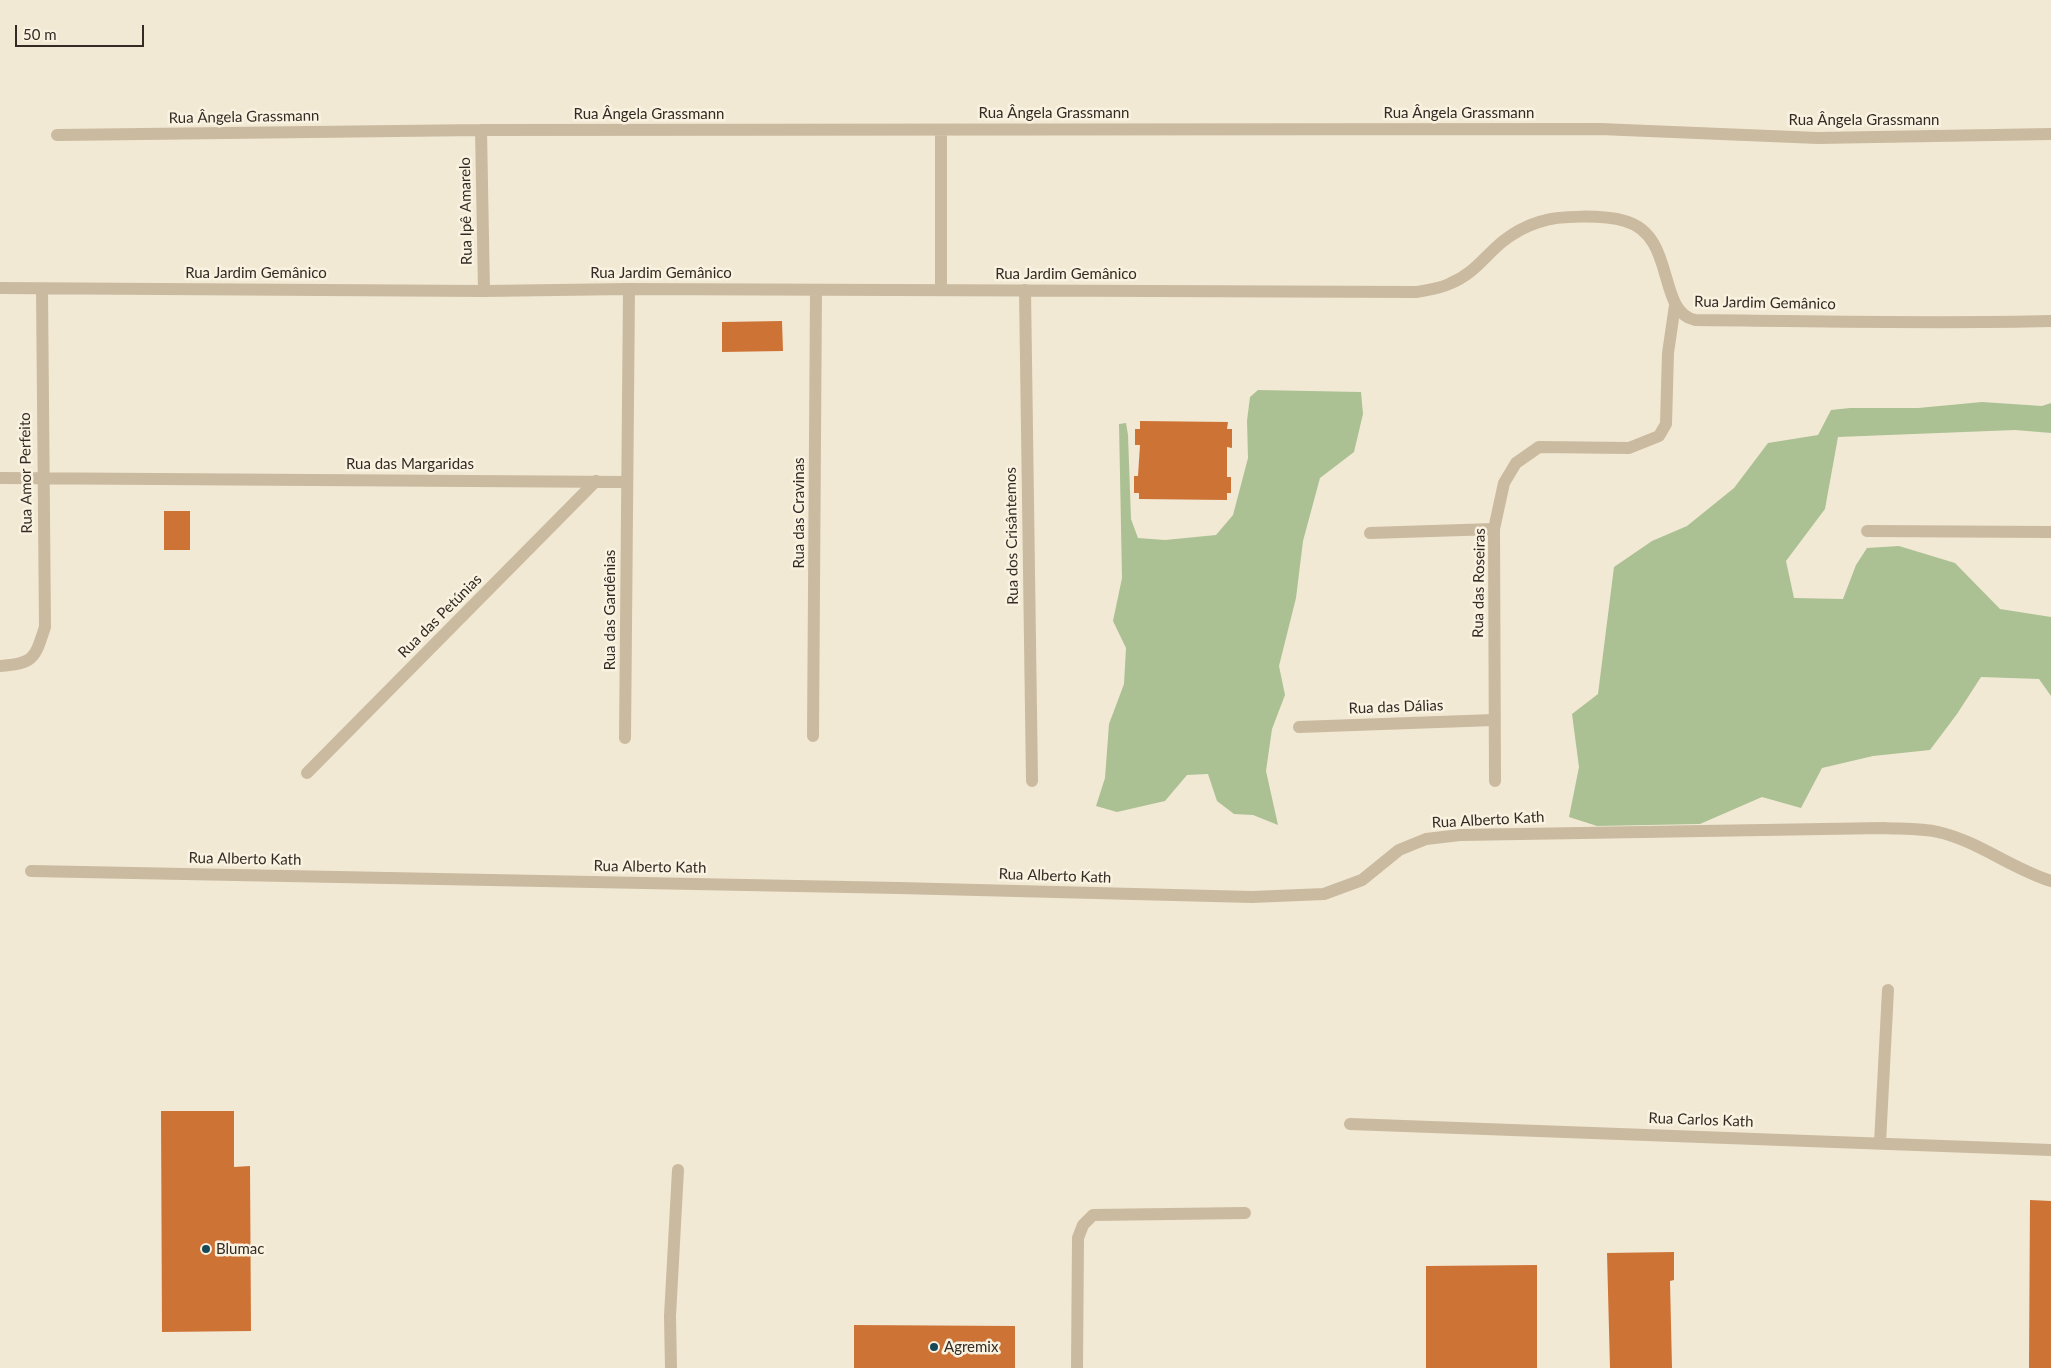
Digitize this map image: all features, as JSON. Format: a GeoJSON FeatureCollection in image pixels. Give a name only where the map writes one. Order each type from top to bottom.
{"type":"FeatureCollection","features":[{"type":"Feature","properties":{"kind":"street","name":"Rua Ângela Grassmann"},"geometry":{"type":"LineString","coordinates":[[56,135],[480,130],[1600,129],[1818,138],[2051,134]]}},
{"type":"Feature","properties":{"kind":"street","name":"Rua Ipê Amarelo"},"geometry":{"type":"LineString","coordinates":[[480,130],[484,291]]}},
{"type":"Feature","properties":{"kind":"street"},"geometry":{"type":"LineString","coordinates":[[941,130],[941,290]]}},
{"type":"Feature","properties":{"kind":"street","name":"Rua Jardim Gemânico"},"geometry":{"type":"LineString","coordinates":[[0,288],[484,291],[629,289],[1416,292],[1448,285],[1466,275],[1474,270],[1503,242],[1540,221],[1565,218],[1609,218],[1626,221],[1643,230],[1655,245],[1664,266],[1675,305],[1686,318],[1695,320],[2051,321]]}},
{"type":"Feature","properties":{"kind":"street","name":"Rua Amor Perfeito"},"geometry":{"type":"LineString","coordinates":[[0,666],[20,665],[35,655],[45,626],[42,477],[42,289]]}},
{"type":"Feature","properties":{"kind":"street"},"geometry":{"type":"LineString","coordinates":[[627,482],[629,289]]}},
{"type":"Feature","properties":{"kind":"street","name":"Rua das Cravinas"},"geometry":{"type":"LineString","coordinates":[[813,736],[816,290]]}},
{"type":"Feature","properties":{"kind":"street","name":"Rua dos Crisântemos"},"geometry":{"type":"LineString","coordinates":[[1025,290],[1032,782]]}},
{"type":"Feature","properties":{"kind":"street","name":"Rua das Roseiras"},"geometry":{"type":"LineString","coordinates":[[1495,781],[1494,529],[1504,483],[1516,463],[1539,446],[1629,448],[1659,436],[1666,424],[1668,352],[1675,305]]}},
{"type":"Feature","properties":{"kind":"street","name":"Rua das Margaridas"},"geometry":{"type":"LineString","coordinates":[[0,478],[627,482]]}},
{"type":"Feature","properties":{"kind":"street","name":"Rua das Petúnias"},"geometry":{"type":"LineString","coordinates":[[307,773],[596,482]]}},
{"type":"Feature","properties":{"kind":"street","name":"Rua das Gardênias"},"geometry":{"type":"LineString","coordinates":[[626,738],[627,482]]}},
{"type":"Feature","properties":{"kind":"street"},"geometry":{"type":"LineString","coordinates":[[1370,534],[1494,529]]}},
{"type":"Feature","properties":{"kind":"street"},"geometry":{"type":"LineString","coordinates":[[1867,531],[2051,532]]}},
{"type":"Feature","properties":{"kind":"street","name":"Rua das Dálias"},"geometry":{"type":"LineString","coordinates":[[1299,727],[1494,720]]}},
{"type":"Feature","properties":{"kind":"street","name":"Rua Alberto Kath"},"geometry":{"type":"LineString","coordinates":[[31,871],[1252,897],[1324,894],[1362,880],[1399,850],[1426,839],[1460,835],[1884,828],[1937,831],[1976,846],[2032,876],[2051,881]]}},
{"type":"Feature","properties":{"kind":"street"},"geometry":{"type":"LineString","coordinates":[[1880,1142],[1888,990]]}},
{"type":"Feature","properties":{"kind":"street","name":"Rua Carlos Kath"},"geometry":{"type":"LineString","coordinates":[[1350,1124],[1880,1142],[2051,1150]]}},
{"type":"Feature","properties":{"kind":"street"},"geometry":{"type":"LineString","coordinates":[[671,1368],[670,1316],[678,1170]]}},
{"type":"Feature","properties":{"kind":"street"},"geometry":{"type":"LineString","coordinates":[[1077,1368],[1078,1238],[1082,1225],[1093,1215],[1245,1213]]}},
{"type":"Feature","properties":{"kind":"green space"},"geometry":{"type":"Polygon","coordinates":[[[1258,390],[1361,392],[1363,414],[1354,452],[1320,478],[1303,541],[1296,598],[1279,666],[1285,695],[1272,729],[1266,771],[1278,825],[1253,815],[1234,814],[1217,801],[1208,774],[1187,775],[1165,801],[1117,812],[1096,806],[1105,778],[1109,724],[1124,684],[1126,648],[1113,621],[1122,578],[1119,424],[1126,423],[1128,435],[1131,519],[1138,538],[1165,540],[1216,535],[1233,515],[1248,458],[1247,421],[1250,397],[1258,390]]]}},
{"type":"Feature","properties":{"kind":"green space"},"geometry":{"type":"Polygon","coordinates":[[[1982,402],[2042,406],[2051,403],[2051,433],[2015,430],[1838,437],[1825,509],[1786,561],[1794,598],[1843,599],[1856,565],[1867,548],[1899,546],[1955,563],[2000,609],[2051,617],[2051,696],[2039,679],[1981,677],[1957,714],[1930,750],[1873,756],[1822,768],[1801,808],[1762,797],[1700,824],[1597,826],[1569,817],[1579,767],[1572,714],[1598,694],[1614,567],[1652,541],[1687,526],[1734,488],[1768,443],[1818,435],[1831,410],[1850,408],[1918,408],[1982,402]]]}},
{"type":"Feature","properties":{"kind":"building"},"geometry":{"type":"Polygon","coordinates":[[[782,321],[783,351],[722,352],[722,322],[782,321]]]}},
{"type":"Feature","properties":{"kind":"building"},"geometry":{"type":"Polygon","coordinates":[[[1140,421],[1228,422],[1227,429],[1232,429],[1232,448],[1227,447],[1227,477],[1231,477],[1231,493],[1227,493],[1227,500],[1139,499],[1139,493],[1134,493],[1134,476],[1138,476],[1140,445],[1135,445],[1135,429],[1140,429],[1140,421]]]}},
{"type":"Feature","properties":{"kind":"building"},"geometry":{"type":"Polygon","coordinates":[[[164,511],[190,511],[190,550],[164,550],[164,511]]]}},
{"type":"Feature","properties":{"kind":"building","name":"Blumac"},"geometry":{"type":"Polygon","coordinates":[[[161,1111],[234,1111],[234,1167],[250,1166],[251,1331],[162,1332],[161,1111]]]}},
{"type":"Feature","properties":{"kind":"building"},"geometry":{"type":"Polygon","coordinates":[[[2030,1200],[2051,1201],[2051,1368],[2029,1368],[2030,1200]]]}},
{"type":"Feature","properties":{"kind":"building"},"geometry":{"type":"Polygon","coordinates":[[[1674,1252],[1674,1280],[1670,1281],[1672,1368],[1610,1368],[1607,1253],[1674,1252]]]}},
{"type":"Feature","properties":{"kind":"building"},"geometry":{"type":"Polygon","coordinates":[[[1537,1265],[1537,1368],[1426,1368],[1426,1266],[1537,1265]]]}},
{"type":"Feature","properties":{"kind":"building","name":"Agremix"},"geometry":{"type":"Polygon","coordinates":[[[854,1325],[1015,1326],[1015,1368],[854,1368],[854,1325]]]}},
{"type":"Feature","properties":{"kind":"place","name":"Blumac"},"geometry":{"type":"Point","coordinates":[206,1249]}},
{"type":"Feature","properties":{"kind":"place","name":"Agremix"},"geometry":{"type":"Point","coordinates":[934,1347]}}]}
